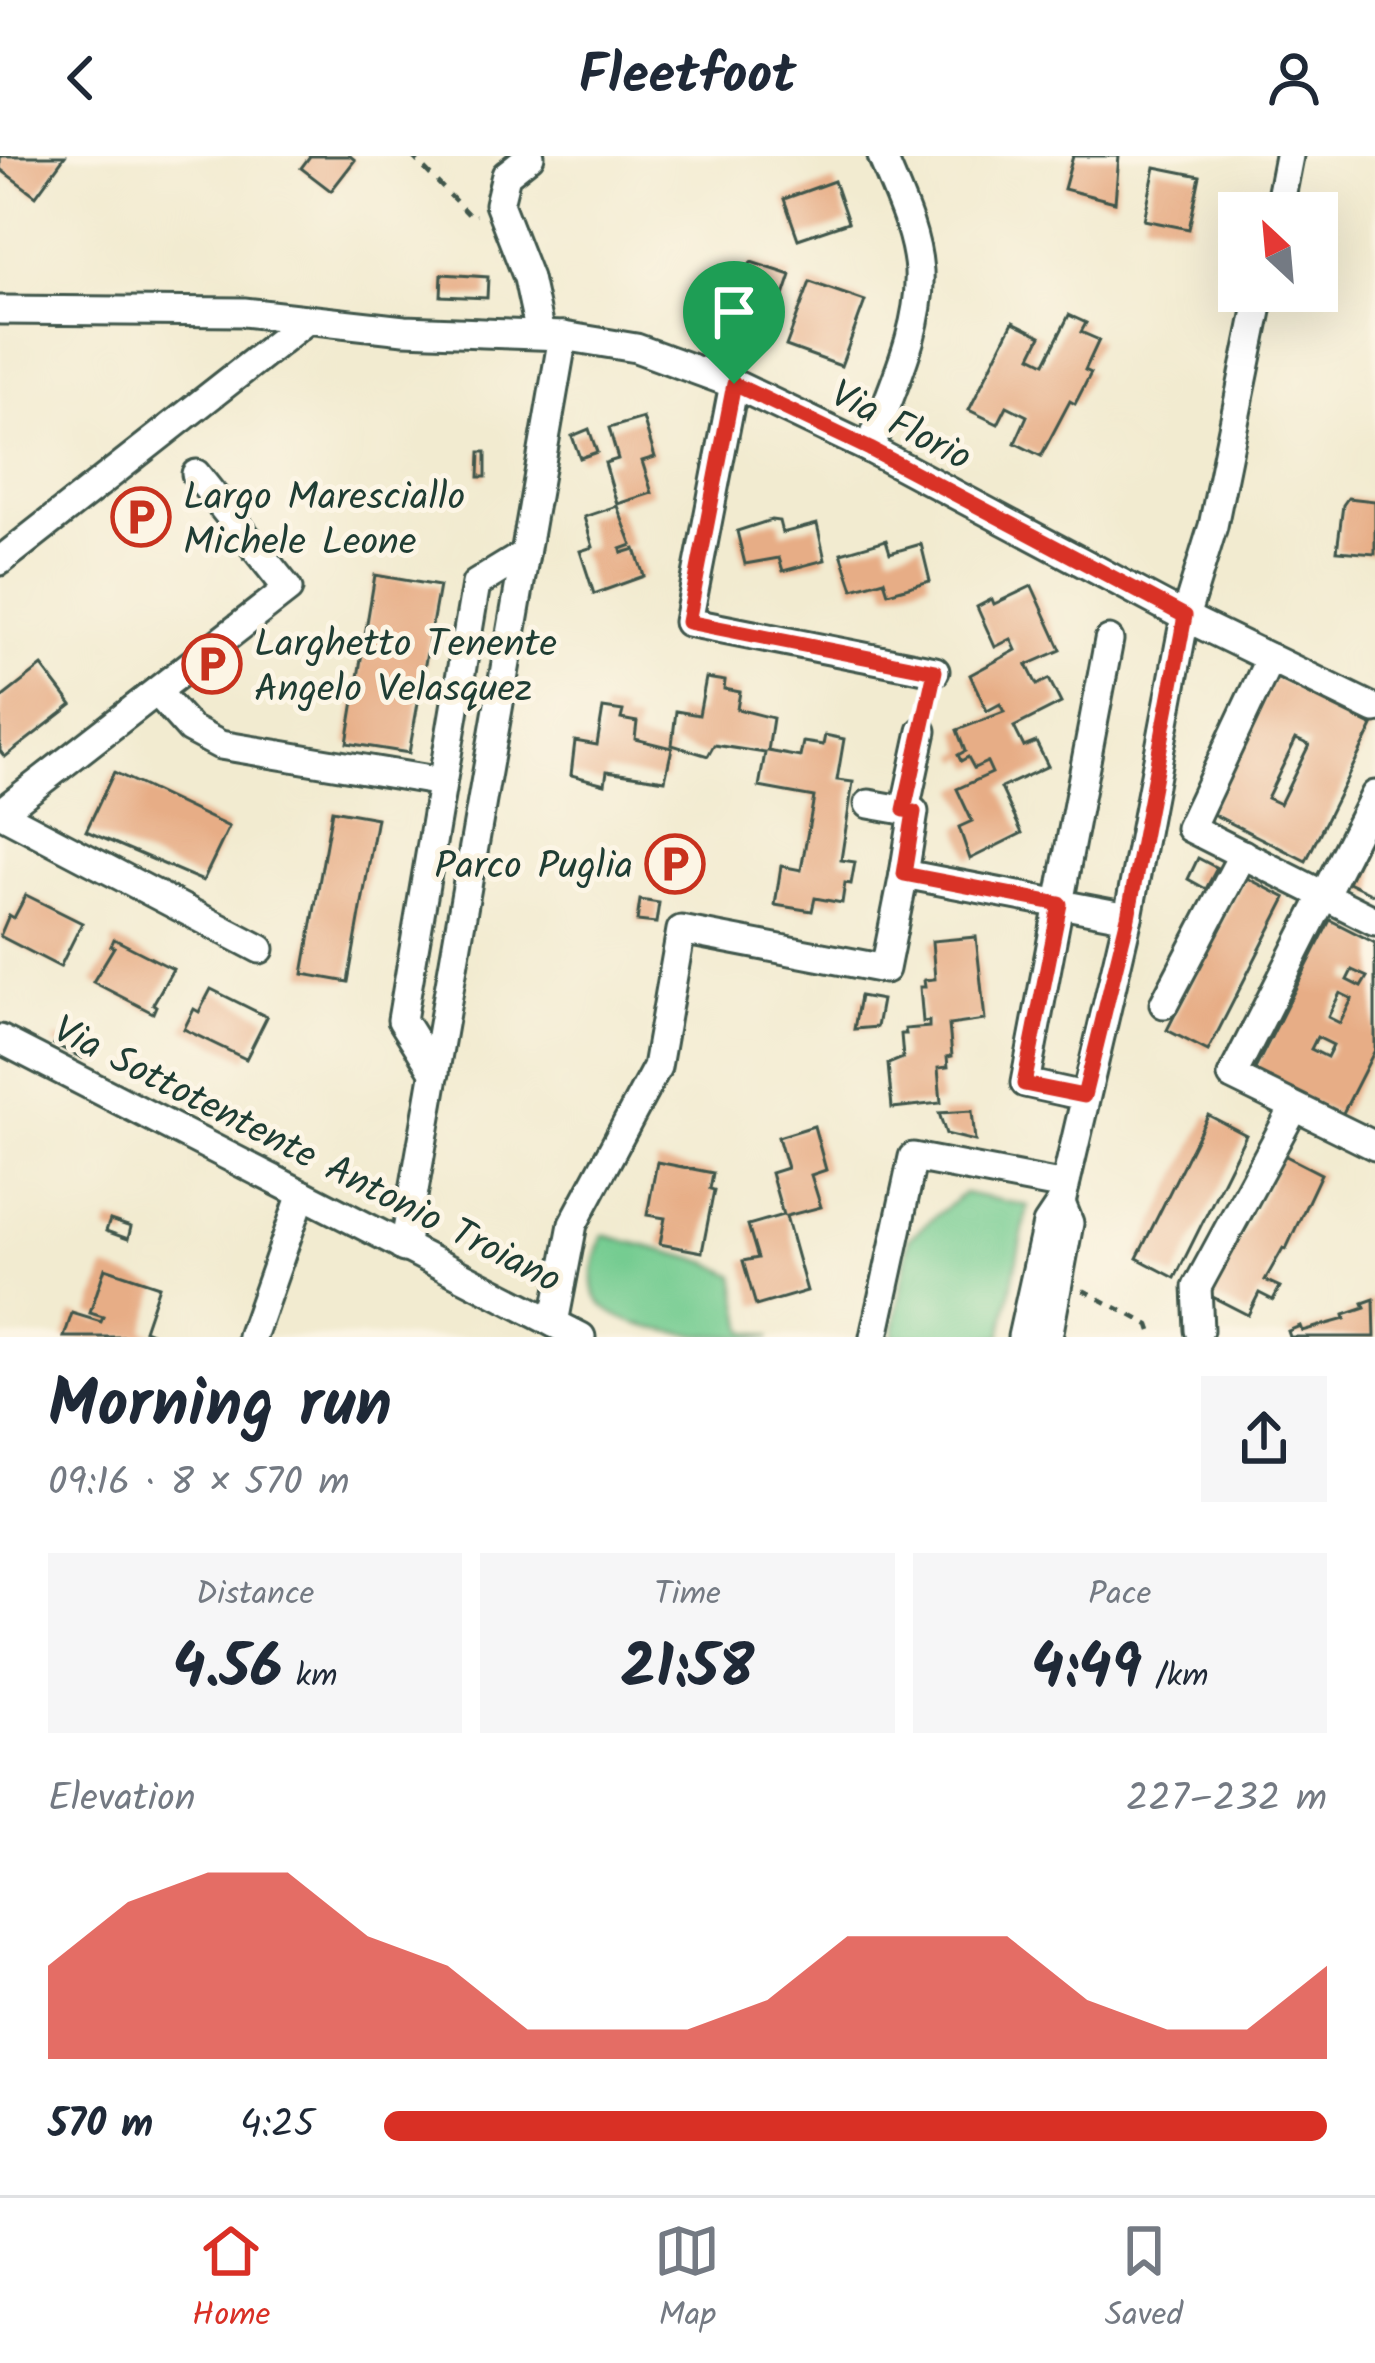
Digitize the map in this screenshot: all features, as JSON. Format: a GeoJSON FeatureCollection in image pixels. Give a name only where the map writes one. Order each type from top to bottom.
{"type":"FeatureCollection","features":[{"type":"Feature","properties":{"kind":"street"},"geometry":{"type":"LineString","coordinates":[[404,1248],[525,554],[551,335],[499,204],[506,175],[530,156]]}},
{"type":"Feature","properties":{"kind":"street"},"geometry":{"type":"LineString","coordinates":[[870,449],[914,324],[919,272],[910,226],[882,156]]}},
{"type":"Feature","properties":{"kind":"street"},"geometry":{"type":"LineString","coordinates":[[1282,192],[1289,156]]}},
{"type":"Feature","properties":{"kind":"street","name":"Via Florio"},"geometry":{"type":"LineString","coordinates":[[0,310],[244,312],[404,330],[551,335],[636,348],[734,384],[870,449],[1185,616],[1375,709]]}},
{"type":"Feature","properties":{"kind":"street"},"geometry":{"type":"LineString","coordinates":[[1022,1337],[1047,1223],[1063,1195],[1128,917],[1185,616],[1213,526],[1258,312]]}},
{"type":"Feature","properties":{"kind":"street"},"geometry":{"type":"LineString","coordinates":[[0,561],[308,320]]}},
{"type":"Feature","properties":{"kind":"street"},"geometry":{"type":"LineString","coordinates":[[734,384],[688,622],[935,671]]}},
{"type":"Feature","properties":{"kind":"street"},"geometry":{"type":"LineString","coordinates":[[196,474],[288,589],[1,813],[260,949]]}},
{"type":"Feature","properties":{"kind":"street"},"geometry":{"type":"LineString","coordinates":[[434,1073],[402,1020],[476,584],[525,554]]}},
{"type":"Feature","properties":{"kind":"street"},"geometry":{"type":"LineString","coordinates":[[1084,1096],[1024,1084],[1109,640]]}},
{"type":"Feature","properties":{"kind":"street"},"geometry":{"type":"LineString","coordinates":[[1270,658],[1190,828],[1375,921]]}},
{"type":"Feature","properties":{"kind":"street"},"geometry":{"type":"LineString","coordinates":[[157,692],[190,729],[220,745],[442,782]]}},
{"type":"Feature","properties":{"kind":"street"},"geometry":{"type":"LineString","coordinates":[[904,810],[922,731]]}},
{"type":"Feature","properties":{"kind":"street"},"geometry":{"type":"LineString","coordinates":[[1373,1141],[1232,1076],[1375,795]]}},
{"type":"Feature","properties":{"kind":"street"},"geometry":{"type":"LineString","coordinates":[[554,1323],[573,1224],[657,1066],[681,929],[885,969],[914,812],[869,804]]}},
{"type":"Feature","properties":{"kind":"street"},"geometry":{"type":"LineString","coordinates":[[1164,1004],[1243,854]]}},
{"type":"Feature","properties":{"kind":"street"},"geometry":{"type":"LineString","coordinates":[[904,874],[1128,917]]}},
{"type":"Feature","properties":{"kind":"street","name":"Via Sottotentente Antonio Troiano"},"geometry":{"type":"LineString","coordinates":[[0,1039],[581,1337]]}},
{"type":"Feature","properties":{"kind":"street"},"geometry":{"type":"LineString","coordinates":[[1199,1330],[1197,1287],[1294,1108]]}},
{"type":"Feature","properties":{"kind":"street"},"geometry":{"type":"LineString","coordinates":[[874,1337],[913,1157],[1063,1195]]}},
{"type":"Feature","properties":{"kind":"street"},"geometry":{"type":"LineString","coordinates":[[252,1337],[302,1194]]}},
{"type":"Feature","properties":{"kind":"street"},"geometry":{"type":"LineString","coordinates":[[1048,1337],[1069,1223],[1063,1195]]}},
{"type":"Feature","properties":{"kind":"path"},"geometry":{"type":"LineString","coordinates":[[412,156],[471,217],[499,204]]}},
{"type":"Feature","properties":{"kind":"path"},"geometry":{"type":"LineString","coordinates":[[1076,1286],[1149,1325],[1153,1337]]}},
{"type":"Feature","properties":{"kind":"green space"},"geometry":{"type":"Polygon","coordinates":[[[964,1193],[1028,1206],[1001,1337],[893,1337],[909,1238],[964,1193]]]}},
{"type":"Feature","properties":{"kind":"green space"},"geometry":{"type":"Polygon","coordinates":[[[603,1235],[710,1263],[735,1276],[745,1331],[771,1337],[670,1331],[620,1317],[603,1306],[594,1290],[596,1255],[603,1235]]]}},
{"type":"Feature","properties":{"kind":"building"},"geometry":{"type":"Polygon","coordinates":[[[0,156],[65,156],[36,196],[0,169],[0,156]]]}},
{"type":"Feature","properties":{"kind":"building"},"geometry":{"type":"Polygon","coordinates":[[[310,156],[355,160],[331,191],[301,168],[310,156]]]}},
{"type":"Feature","properties":{"kind":"building"},"geometry":{"type":"Polygon","coordinates":[[[1073,156],[1119,156],[1115,202],[1064,189],[1073,156]]]}},
{"type":"Feature","properties":{"kind":"building"},"geometry":{"type":"Polygon","coordinates":[[[1155,167],[1200,176],[1189,229],[1144,220],[1155,167]]]}},
{"type":"Feature","properties":{"kind":"building"},"geometry":{"type":"Polygon","coordinates":[[[834,181],[848,222],[798,239],[784,199],[834,181]]]}},
{"type":"Feature","properties":{"kind":"building"},"geometry":{"type":"Polygon","coordinates":[[[751,262],[791,275],[776,320],[730,306],[751,262]]]}},
{"type":"Feature","properties":{"kind":"building"},"geometry":{"type":"Polygon","coordinates":[[[442,274],[488,277],[487,298],[441,296],[442,274]]]}},
{"type":"Feature","properties":{"kind":"building"},"geometry":{"type":"Polygon","coordinates":[[[810,282],[865,301],[841,366],[786,346],[810,282]]]}},
{"type":"Feature","properties":{"kind":"building"},"geometry":{"type":"Polygon","coordinates":[[[1069,315],[1086,323],[1081,332],[1099,340],[1085,370],[1091,373],[1041,456],[1015,443],[1027,416],[1007,406],[998,424],[969,410],[1013,322],[1041,336],[1031,356],[1045,363],[1069,315]]]}},
{"type":"Feature","properties":{"kind":"building"},"geometry":{"type":"Polygon","coordinates":[[[643,418],[655,457],[642,461],[652,493],[617,504],[605,463],[618,459],[609,428],[643,418]]]}},
{"type":"Feature","properties":{"kind":"building"},"geometry":{"type":"Polygon","coordinates":[[[589,429],[597,452],[580,458],[572,436],[589,429]]]}},
{"type":"Feature","properties":{"kind":"building"},"geometry":{"type":"Polygon","coordinates":[[[480,452],[486,452],[486,477],[479,477],[480,452]]]}},
{"type":"Feature","properties":{"kind":"building"},"geometry":{"type":"Polygon","coordinates":[[[1348,498],[1375,501],[1375,554],[1337,551],[1348,498]]]}},
{"type":"Feature","properties":{"kind":"building"},"geometry":{"type":"Polygon","coordinates":[[[617,506],[632,545],[621,549],[622,553],[635,549],[644,576],[594,594],[580,551],[593,547],[584,517],[617,506]]]}},
{"type":"Feature","properties":{"kind":"building"},"geometry":{"type":"Polygon","coordinates":[[[779,521],[782,533],[817,524],[825,560],[783,571],[779,558],[745,564],[737,531],[779,521]]]}},
{"type":"Feature","properties":{"kind":"building"},"geometry":{"type":"Polygon","coordinates":[[[886,540],[890,553],[921,544],[930,581],[888,593],[884,580],[853,589],[841,553],[886,540]]]}},
{"type":"Feature","properties":{"kind":"building"},"geometry":{"type":"Polygon","coordinates":[[[375,575],[439,586],[409,753],[347,743],[375,575]]]}},
{"type":"Feature","properties":{"kind":"building"},"geometry":{"type":"Polygon","coordinates":[[[1032,586],[1061,650],[1027,665],[1037,685],[1049,679],[1061,703],[1014,727],[1024,747],[1036,742],[1048,766],[1001,788],[1022,833],[970,859],[959,827],[972,821],[957,789],[992,773],[987,762],[974,768],[968,757],[961,761],[958,755],[965,751],[957,730],[1004,712],[1000,704],[987,711],[970,675],[1016,650],[1011,639],[995,647],[977,607],[1032,586]]]}},
{"type":"Feature","properties":{"kind":"building"},"geometry":{"type":"Polygon","coordinates":[[[42,666],[72,705],[5,757],[0,751],[0,699],[42,666]]]}},
{"type":"Feature","properties":{"kind":"building"},"geometry":{"type":"Polygon","coordinates":[[[1274,677],[1373,726],[1306,861],[1207,811],[1274,677]],[[1296,739],[1267,798],[1280,804],[1309,745],[1296,739]]]}},
{"type":"Feature","properties":{"kind":"building"},"geometry":{"type":"Polygon","coordinates":[[[706,678],[725,681],[724,689],[740,692],[737,709],[773,718],[768,751],[800,757],[803,742],[823,745],[825,735],[844,739],[837,780],[853,782],[841,860],[855,862],[842,903],[815,898],[812,911],[775,905],[781,866],[801,870],[814,797],[759,787],[765,753],[714,745],[708,756],[672,745],[676,711],[699,715],[706,678]]]}},
{"type":"Feature","properties":{"kind":"building"},"geometry":{"type":"Polygon","coordinates":[[[603,708],[623,711],[621,719],[637,722],[635,739],[672,748],[665,780],[607,771],[605,784],[571,775],[575,741],[597,745],[603,708]]]}},
{"type":"Feature","properties":{"kind":"building"},"geometry":{"type":"Polygon","coordinates":[[[114,772],[229,827],[203,881],[86,831],[114,772]]]}},
{"type":"Feature","properties":{"kind":"building"},"geometry":{"type":"Polygon","coordinates":[[[332,810],[377,818],[348,982],[303,974],[332,810]]]}},
{"type":"Feature","properties":{"kind":"building"},"geometry":{"type":"Polygon","coordinates":[[[1375,827],[1375,895],[1348,882],[1375,827]]]}},
{"type":"Feature","properties":{"kind":"building"},"geometry":{"type":"Polygon","coordinates":[[[1198,858],[1217,868],[1206,889],[1188,879],[1198,858]]]}},
{"type":"Feature","properties":{"kind":"building"},"geometry":{"type":"Polygon","coordinates":[[[1245,877],[1286,898],[1208,1051],[1167,1030],[1245,877]]]}},
{"type":"Feature","properties":{"kind":"building"},"geometry":{"type":"Polygon","coordinates":[[[26,895],[82,923],[60,967],[0,936],[9,915],[14,918],[26,895]]]}},
{"type":"Feature","properties":{"kind":"building"},"geometry":{"type":"Polygon","coordinates":[[[640,900],[659,903],[656,923],[637,921],[640,900]]]}},
{"type":"Feature","properties":{"kind":"building"},"geometry":{"type":"Polygon","coordinates":[[[1330,920],[1375,943],[1375,1050],[1341,1117],[1253,1073],[1330,920]],[[1352,970],[1347,980],[1361,987],[1367,977],[1352,970]],[[1340,993],[1328,1017],[1340,1023],[1352,999],[1340,993]],[[1317,1037],[1311,1049],[1327,1057],[1333,1045],[1317,1037]]]}},
{"type":"Feature","properties":{"kind":"building"},"geometry":{"type":"Polygon","coordinates":[[[976,937],[985,1020],[949,1025],[952,1056],[947,1057],[948,1067],[938,1068],[941,1103],[892,1108],[888,1064],[903,1058],[901,1034],[906,1034],[905,1029],[929,1027],[929,1021],[923,1022],[920,987],[925,987],[924,980],[935,979],[932,941],[976,937]]]}},
{"type":"Feature","properties":{"kind":"building"},"geometry":{"type":"Polygon","coordinates":[[[114,939],[173,969],[153,1004],[153,1013],[93,982],[114,939]]]}},
{"type":"Feature","properties":{"kind":"building"},"geometry":{"type":"Polygon","coordinates":[[[211,989],[267,1017],[246,1059],[184,1029],[211,989]]]}},
{"type":"Feature","properties":{"kind":"building"},"geometry":{"type":"Polygon","coordinates":[[[860,996],[882,1000],[877,1027],[854,1029],[860,996]]]}},
{"type":"Feature","properties":{"kind":"building"},"geometry":{"type":"Polygon","coordinates":[[[57,1037],[85,1050],[82,1058],[54,1044],[57,1037]]]}},
{"type":"Feature","properties":{"kind":"building"},"geometry":{"type":"Polygon","coordinates":[[[972,1111],[975,1141],[946,1134],[939,1113],[972,1111]]]}},
{"type":"Feature","properties":{"kind":"building"},"geometry":{"type":"Polygon","coordinates":[[[1208,1115],[1246,1135],[1175,1278],[1137,1258],[1208,1115]]]}},
{"type":"Feature","properties":{"kind":"building"},"geometry":{"type":"Polygon","coordinates":[[[814,1126],[826,1170],[811,1175],[821,1207],[786,1216],[807,1291],[756,1306],[743,1261],[758,1258],[748,1225],[783,1215],[771,1173],[787,1168],[778,1137],[814,1126]]]}},
{"type":"Feature","properties":{"kind":"building"},"geometry":{"type":"Polygon","coordinates":[[[1282,1154],[1321,1174],[1286,1249],[1265,1280],[1280,1287],[1273,1300],[1259,1293],[1248,1315],[1207,1294],[1282,1154]]]}},
{"type":"Feature","properties":{"kind":"building"},"geometry":{"type":"Polygon","coordinates":[[[657,1162],[713,1173],[702,1252],[660,1244],[665,1218],[647,1215],[657,1162]]]}},
{"type":"Feature","properties":{"kind":"building"},"geometry":{"type":"Polygon","coordinates":[[[110,1220],[131,1227],[128,1239],[106,1231],[110,1220]]]}},
{"type":"Feature","properties":{"kind":"building"},"geometry":{"type":"Polygon","coordinates":[[[105,1268],[159,1286],[144,1330],[161,1337],[64,1337],[72,1313],[101,1322],[103,1317],[90,1313],[105,1268]]]}},
{"type":"Feature","properties":{"kind":"building"},"geometry":{"type":"Polygon","coordinates":[[[1374,1299],[1375,1337],[1290,1337],[1288,1331],[1345,1319],[1344,1315],[1365,1308],[1363,1303],[1374,1299]]]}},
{"type":"Feature","properties":{"kind":"place","name":"Largo Maresciallo Michele Leone"},"geometry":{"type":"Point","coordinates":[141,517]}},
{"type":"Feature","properties":{"kind":"place","name":"Larghetto Tenente Angelo Velasquez"},"geometry":{"type":"Point","coordinates":[212,664]}},
{"type":"Feature","properties":{"kind":"place","name":"Parco Puglia"},"geometry":{"type":"Point","coordinates":[675,864]}},
{"type":"Feature","properties":{"kind":"route"},"geometry":{"type":"LineString","coordinates":[[734,384],[870,449],[1185,616],[1128,917],[1084,1096],[1024,1084],[1060,904],[904,874],[914,812],[904,810],[935,671],[688,622],[734,384]]}}]}
